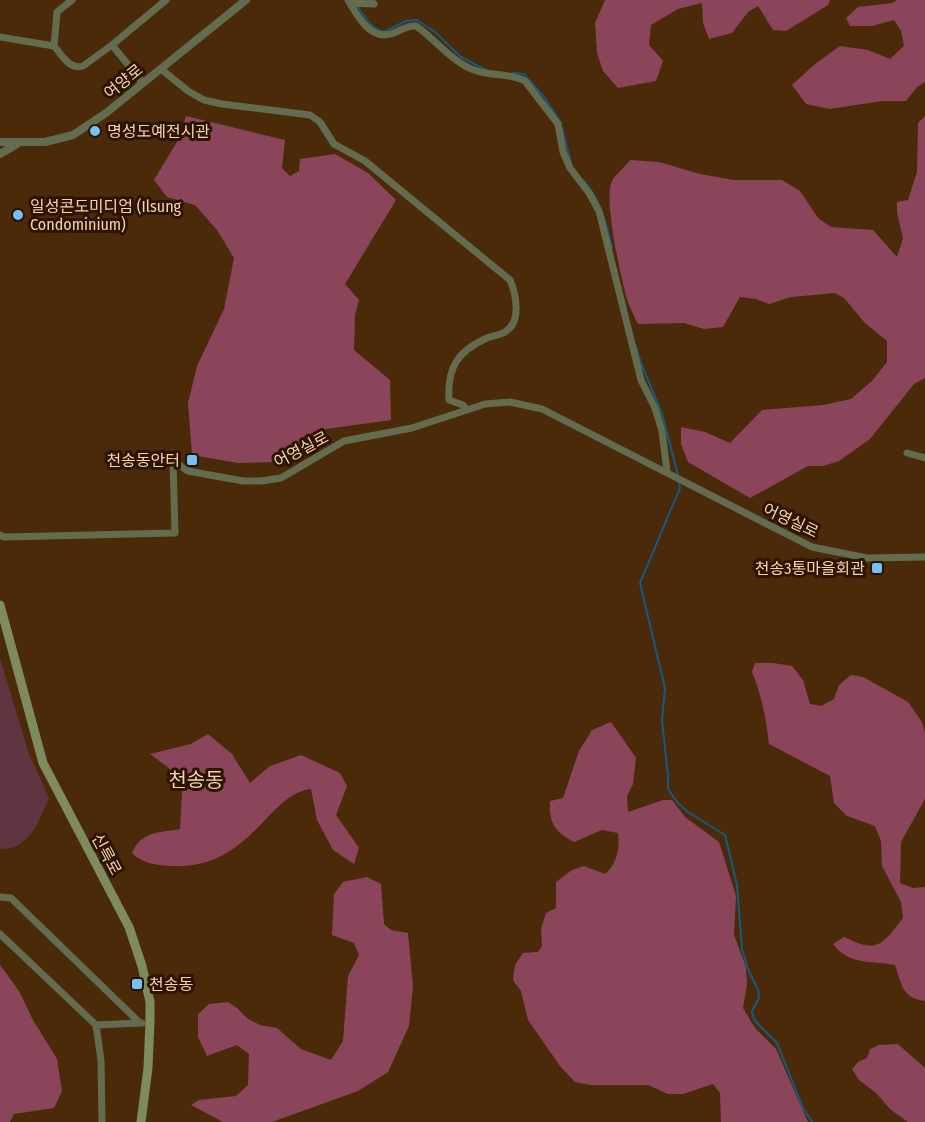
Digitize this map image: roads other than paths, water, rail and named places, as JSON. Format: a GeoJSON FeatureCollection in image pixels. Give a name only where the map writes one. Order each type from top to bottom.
{"type":"FeatureCollection","features":[{"type":"Feature","properties":{"kind":"main road","name":"신륵로"},"geometry":{"type":"LineString","coordinates":[[0,605],[43,763],[129,927],[142,966],[150,1002],[145,1022],[148,1068],[141,1122]]}},
{"type":"Feature","properties":{"kind":"street"},"geometry":{"type":"LineString","coordinates":[[54,46],[57,12],[72,0]]}},
{"type":"Feature","properties":{"kind":"street"},"geometry":{"type":"LineString","coordinates":[[0,37],[54,46],[72,66],[77,68],[112,45],[166,0]]}},
{"type":"Feature","properties":{"kind":"street","name":"여양로"},"geometry":{"type":"LineString","coordinates":[[0,142],[45,142],[73,135],[101,117],[246,0]]}},
{"type":"Feature","properties":{"kind":"street"},"geometry":{"type":"LineString","coordinates":[[349,2],[374,4],[370,0]]}},
{"type":"Feature","properties":{"kind":"street"},"geometry":{"type":"LineString","coordinates":[[349,2],[360,19],[378,35],[388,35],[408,25],[416,26],[467,68],[484,74],[519,78],[525,81],[558,124],[563,152],[570,168],[599,211],[641,380],[656,408],[669,473]]}},
{"type":"Feature","properties":{"kind":"street"},"geometry":{"type":"LineString","coordinates":[[112,45],[143,83]]}},
{"type":"Feature","properties":{"kind":"street"},"geometry":{"type":"LineString","coordinates":[[161,69],[188,91],[204,99],[222,104],[310,115],[320,122],[334,144],[365,161],[510,280],[516,303],[514,320],[507,331],[467,347],[457,360],[451,375],[449,400],[463,405],[467,410]]}},
{"type":"Feature","properties":{"kind":"street"},"geometry":{"type":"LineString","coordinates":[[0,136],[18,143]]}},
{"type":"Feature","properties":{"kind":"street"},"geometry":{"type":"LineString","coordinates":[[0,154],[18,143]]}},
{"type":"Feature","properties":{"kind":"street","name":"어영실로"},"geometry":{"type":"LineString","coordinates":[[0,535],[4,537],[175,533],[173,461],[188,471],[243,481],[281,478],[344,441],[412,428],[485,404],[510,402],[542,409],[812,547],[867,558],[925,557]]}},
{"type":"Feature","properties":{"kind":"street"},"geometry":{"type":"LineString","coordinates":[[907,453],[925,458]]}},
{"type":"Feature","properties":{"kind":"street"},"geometry":{"type":"LineString","coordinates":[[0,897],[11,897],[145,1022]]}},
{"type":"Feature","properties":{"kind":"street"},"geometry":{"type":"LineString","coordinates":[[0,934],[96,1025],[101,1060],[102,1122]]}},
{"type":"Feature","properties":{"kind":"street"},"geometry":{"type":"LineString","coordinates":[[96,1025],[145,1022]]}},
{"type":"Feature","properties":{"kind":"waterway"},"geometry":{"type":"LineString","coordinates":[[356,5],[370,24],[384,32],[406,21],[417,20],[435,32],[461,57],[486,70]]}},
{"type":"Feature","properties":{"kind":"waterway"},"geometry":{"type":"LineString","coordinates":[[513,73],[524,74],[544,97],[561,123]]}},
{"type":"Feature","properties":{"kind":"waterway"},"geometry":{"type":"LineString","coordinates":[[562,128],[571,163]]}},
{"type":"Feature","properties":{"kind":"waterway"},"geometry":{"type":"LineString","coordinates":[[583,180],[599,204],[612,248]]}},
{"type":"Feature","properties":{"kind":"waterway"},"geometry":{"type":"LineString","coordinates":[[635,344],[662,414],[678,475]]}},
{"type":"Feature","properties":{"kind":"waterway"},"geometry":{"type":"LineString","coordinates":[[679,481],[680,488],[640,583],[665,688],[662,720],[668,789],[688,812],[725,835],[737,885],[742,949],[758,990],[759,998],[752,1011],[753,1017],[777,1043],[803,1108],[812,1122]]}},
{"type":"Feature","properties":{"kind":"place","name":"명성도예전시관"},"geometry":{"type":"Point","coordinates":[95,131]}},
{"type":"Feature","properties":{"kind":"place","name":"일성콘도미디엄 (Ilsung Condominium)"},"geometry":{"type":"Point","coordinates":[18,215]}},
{"type":"Feature","properties":{"kind":"place","name":"천송동안터"},"geometry":{"type":"Point","coordinates":[192,460]}},
{"type":"Feature","properties":{"kind":"place","name":"천송3통마을회관"},"geometry":{"type":"Point","coordinates":[877,568]}},
{"type":"Feature","properties":{"kind":"place","name":"천송동"},"geometry":{"type":"Point","coordinates":[137,984]}},
{"type":"Feature","properties":{"kind":"district","name":"천송동"},"geometry":{"type":"Point","coordinates":[196,780]}}]}
